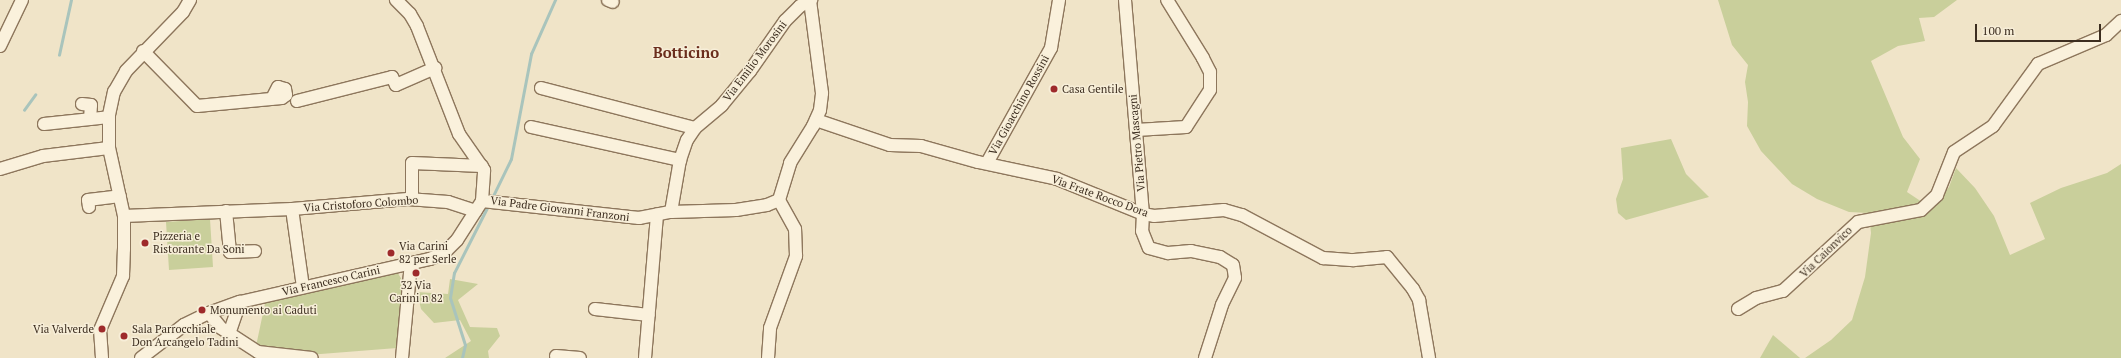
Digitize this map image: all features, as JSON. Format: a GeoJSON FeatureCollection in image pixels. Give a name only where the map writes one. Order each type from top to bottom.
{"type":"FeatureCollection","features":[{"type":"Feature","properties":{"kind":"street"},"geometry":{"type":"LineString","coordinates":[[0,46],[22,0]]}},
{"type":"Feature","properties":{"kind":"street"},"geometry":{"type":"LineString","coordinates":[[102,358],[100,342],[102,320],[123,276],[124,216],[109,148],[109,117],[114,92],[126,71],[183,12],[190,0]]}},
{"type":"Feature","properties":{"kind":"street","name":"Via Francesco Carini"},"geometry":{"type":"LineString","coordinates":[[141,358],[184,325],[209,313],[240,302],[430,260],[451,247],[485,204],[485,180],[482,166],[459,134],[435,68],[417,26],[410,14],[396,0]]}},
{"type":"Feature","properties":{"kind":"street"},"geometry":{"type":"LineString","coordinates":[[768,358],[770,328],[796,256],[795,229],[779,200],[794,154],[816,120],[822,93],[810,0]]}},
{"type":"Feature","properties":{"kind":"street","name":"Via Emilio Morosini"},"geometry":{"type":"LineString","coordinates":[[671,212],[680,160],[687,140],[695,128],[726,100],[785,21],[810,0]]}},
{"type":"Feature","properties":{"kind":"street","name":"Via Gioacchino Rossini"},"geometry":{"type":"LineString","coordinates":[[987,163],[1050,48],[1059,0]]}},
{"type":"Feature","properties":{"kind":"street","name":"Via Pietro Mascagni"},"geometry":{"type":"LineString","coordinates":[[1125,0],[1143,214],[1142,231],[1148,248],[1168,253],[1191,251],[1220,257],[1234,265],[1235,278],[1222,305],[1205,358]]}},
{"type":"Feature","properties":{"kind":"street"},"geometry":{"type":"LineString","coordinates":[[1136,130],[1186,127],[1210,90],[1210,72],[1167,0]]}},
{"type":"Feature","properties":{"kind":"street","name":"Via Caionvico"},"geometry":{"type":"LineString","coordinates":[[1738,309],[1756,298],[1783,291],[1858,222],[1921,210],[1937,195],[1954,152],[1993,126],[2038,64],[2106,35],[2121,21]]}},
{"type":"Feature","properties":{"kind":"street"},"geometry":{"type":"LineString","coordinates":[[144,51],[197,106],[272,99]]}},
{"type":"Feature","properties":{"kind":"street"},"geometry":{"type":"LineString","coordinates":[[298,101],[392,77],[396,85],[435,68]]}},
{"type":"Feature","properties":{"kind":"street"},"geometry":{"type":"LineString","coordinates":[[541,88],[695,128]]}},
{"type":"Feature","properties":{"kind":"street"},"geometry":{"type":"LineString","coordinates":[[82,104],[90,105],[90,118]]}},
{"type":"Feature","properties":{"kind":"street"},"geometry":{"type":"LineString","coordinates":[[44,124],[109,117]]}},
{"type":"Feature","properties":{"kind":"street","name":"Via Frate Rocco Dora"},"geometry":{"type":"LineString","coordinates":[[816,120],[890,145],[921,146],[1057,180],[1143,214],[1154,216],[1224,210],[1258,222],[1323,258],[1354,260],[1387,257],[1413,289],[1419,300],[1429,358]]}},
{"type":"Feature","properties":{"kind":"street"},"geometry":{"type":"LineString","coordinates":[[531,127],[680,160]]}},
{"type":"Feature","properties":{"kind":"street"},"geometry":{"type":"LineString","coordinates":[[0,169],[43,156],[109,148]]}},
{"type":"Feature","properties":{"kind":"street"},"geometry":{"type":"LineString","coordinates":[[412,200],[412,163],[482,166]]}},
{"type":"Feature","properties":{"kind":"street"},"geometry":{"type":"LineString","coordinates":[[89,207],[88,200],[120,196]]}},
{"type":"Feature","properties":{"kind":"street","name":"Via Cristoforo Colombo"},"geometry":{"type":"LineString","coordinates":[[124,216],[292,208],[412,200],[485,204]]}},
{"type":"Feature","properties":{"kind":"street","name":"Via Padre Giovanni Franzoni"},"geometry":{"type":"LineString","coordinates":[[485,204],[630,218],[671,212],[736,210],[767,205],[779,200]]}},
{"type":"Feature","properties":{"kind":"street","name":"Via Cristoforo Colombo"},"geometry":{"type":"LineString","coordinates":[[292,208],[303,287]]}},
{"type":"Feature","properties":{"kind":"street"},"geometry":{"type":"LineString","coordinates":[[226,211],[230,252],[254,251]]}},
{"type":"Feature","properties":{"kind":"street"},"geometry":{"type":"LineString","coordinates":[[645,358],[657,215]]}},
{"type":"Feature","properties":{"kind":"street"},"geometry":{"type":"LineString","coordinates":[[402,358],[410,272],[414,263]]}},
{"type":"Feature","properties":{"kind":"street"},"geometry":{"type":"LineString","coordinates":[[229,334],[240,302]]}},
{"type":"Feature","properties":{"kind":"street"},"geometry":{"type":"LineString","coordinates":[[595,309],[649,315]]}},
{"type":"Feature","properties":{"kind":"street"},"geometry":{"type":"LineString","coordinates":[[209,313],[229,334],[258,352],[312,358]]}},
{"type":"Feature","properties":{"kind":"street"},"geometry":{"type":"LineString","coordinates":[[556,356],[580,358]]}},
{"type":"Feature","properties":{"kind":"green space"},"geometry":{"type":"Polygon","coordinates":[[[1718,0],[1957,0],[1934,17],[1919,18],[1925,41],[1898,46],[1871,61],[1903,137],[1920,159],[1907,192],[1931,208],[1949,187],[1956,168],[1975,188],[1994,216],[2010,255],[2045,239],[2030,203],[2061,188],[2107,173],[2121,164],[2121,358],[1805,358],[1831,340],[1852,320],[1865,277],[1871,233],[1869,213],[1849,212],[1817,199],[1792,184],[1761,151],[1747,126],[1748,102],[1745,82],[1748,65],[1732,45],[1718,0]]]}},
{"type":"Feature","properties":{"kind":"green space"},"geometry":{"type":"Polygon","coordinates":[[[1671,139],[1686,174],[1709,197],[1626,220],[1618,213],[1616,199],[1623,179],[1621,148],[1671,139]]]}},
{"type":"Feature","properties":{"kind":"green space"},"geometry":{"type":"Polygon","coordinates":[[[210,219],[213,267],[169,270],[166,222],[210,219]]]}},
{"type":"Feature","properties":{"kind":"green space"},"geometry":{"type":"Polygon","coordinates":[[[396,270],[402,280],[407,280],[397,348],[308,355],[256,346],[266,299],[396,270]]]}},
{"type":"Feature","properties":{"kind":"green space"},"geometry":{"type":"Polygon","coordinates":[[[450,279],[478,284],[458,300],[470,327],[497,328],[500,336],[488,351],[489,358],[445,358],[471,341],[460,320],[434,323],[421,309],[417,292],[448,294],[450,279]]]}},
{"type":"Feature","properties":{"kind":"green space"},"geometry":{"type":"Polygon","coordinates":[[[1773,335],[1800,358],[1760,358],[1773,335]]]}},
{"type":"Feature","properties":{"kind":"waterway"},"geometry":{"type":"LineString","coordinates":[[59,55],[71,0]]}},
{"type":"Feature","properties":{"kind":"waterway"},"geometry":{"type":"LineString","coordinates":[[492,198],[511,159],[531,54],[555,0]]}},
{"type":"Feature","properties":{"kind":"waterway"},"geometry":{"type":"LineString","coordinates":[[24,110],[35,95]]}},
{"type":"Feature","properties":{"kind":"waterway"},"geometry":{"type":"LineString","coordinates":[[462,358],[465,345],[450,298],[454,273],[488,206]]}},
{"type":"Feature","properties":{"kind":"place","name":"Casa Gentile"},"geometry":{"type":"Point","coordinates":[1054,89]}},
{"type":"Feature","properties":{"kind":"place","name":"Pizzeria e Ristorante Da Soni"},"geometry":{"type":"Point","coordinates":[145,243]}},
{"type":"Feature","properties":{"kind":"place","name":"Via Carini 82 per Serle"},"geometry":{"type":"Point","coordinates":[391,253]}},
{"type":"Feature","properties":{"kind":"place","name":"32 Via Carini n 82"},"geometry":{"type":"Point","coordinates":[416,273]}},
{"type":"Feature","properties":{"kind":"place","name":"Monumento ai Caduti"},"geometry":{"type":"Point","coordinates":[202,310]}},
{"type":"Feature","properties":{"kind":"place","name":"Via Valverde"},"geometry":{"type":"Point","coordinates":[102,329]}},
{"type":"Feature","properties":{"kind":"place","name":"Sala Parrocchiale Don Arcangelo Tadini"},"geometry":{"type":"Point","coordinates":[124,336]}},
{"type":"Feature","properties":{"kind":"district","name":"Botticino"},"geometry":{"type":"Point","coordinates":[686,53]}}]}
